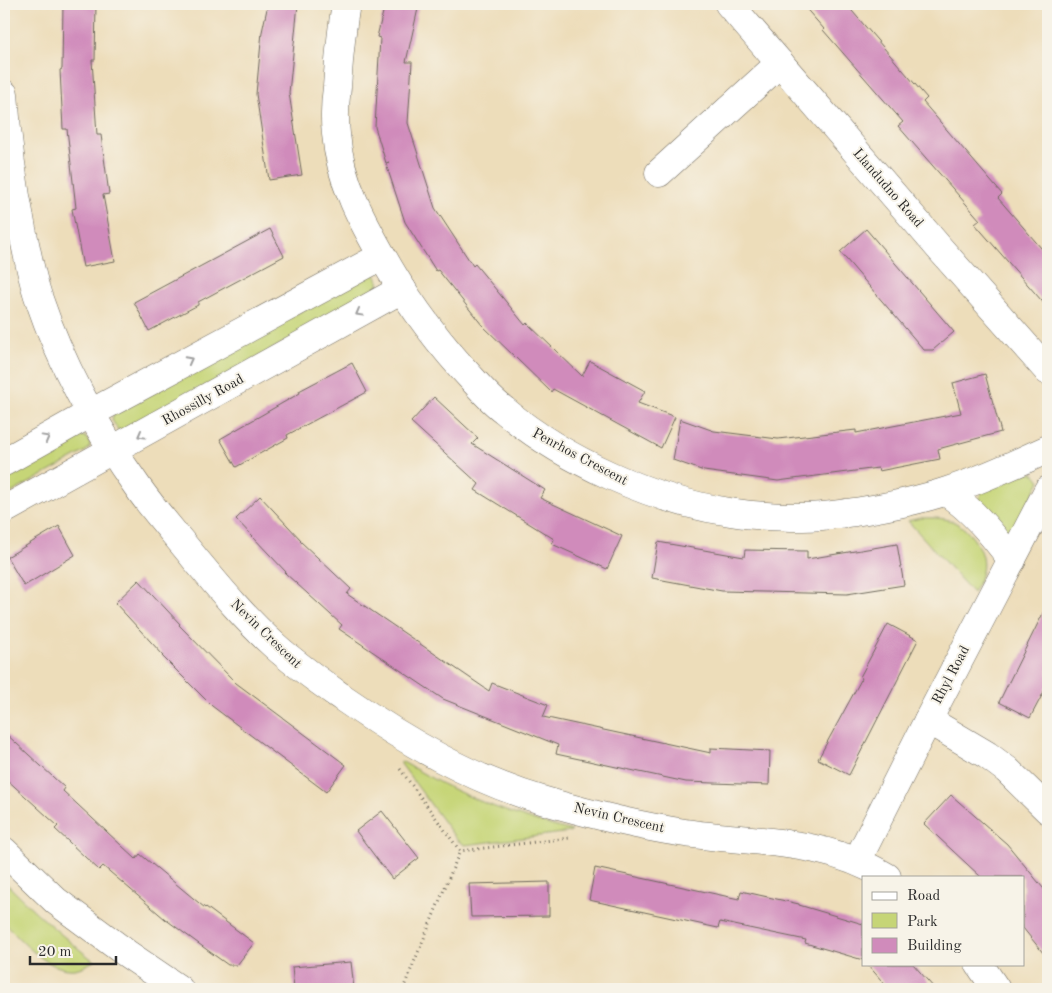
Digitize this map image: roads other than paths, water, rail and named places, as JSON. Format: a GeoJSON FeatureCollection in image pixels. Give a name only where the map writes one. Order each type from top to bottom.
{"type":"FeatureCollection","features":[{"type":"Feature","properties":{"kind":"street","name":"Penrhos Crescent"},"geometry":{"type":"LineString","coordinates":[[346,4],[335,101],[336,133],[347,186],[363,222],[402,289],[447,350],[471,378],[502,409],[523,426],[548,442],[584,462],[631,484],[661,495],[730,512],[805,517],[889,506],[946,492],[1048,449]]}},
{"type":"Feature","properties":{"kind":"street","name":"Llandudno Road"},"geometry":{"type":"LineString","coordinates":[[729,4],[1048,371]]}},
{"type":"Feature","properties":{"kind":"street"},"geometry":{"type":"LineString","coordinates":[[659,173],[780,63]]}},
{"type":"Feature","properties":{"kind":"street","name":"Nevin Crescent"},"geometry":{"type":"LineString","coordinates":[[4,94],[13,178],[27,252],[38,296],[55,342],[74,383],[113,450],[140,490],[166,524],[248,620],[275,647],[306,672],[401,736],[481,778],[542,800],[684,833],[809,847],[857,861],[884,876]]}},
{"type":"Feature","properties":{"kind":"street"},"geometry":{"type":"LineString","coordinates":[[4,462],[382,256]]}},
{"type":"Feature","properties":{"kind":"street","name":"Rhossilly Road"},"geometry":{"type":"LineString","coordinates":[[4,510],[402,289]]}},
{"type":"Feature","properties":{"kind":"street","name":"Rhyl Road"},"geometry":{"type":"LineString","coordinates":[[857,861],[1048,490]]}},
{"type":"Feature","properties":{"kind":"street"},"geometry":{"type":"LineString","coordinates":[[946,492],[969,510],[1012,560]]}},
{"type":"Feature","properties":{"kind":"street"},"geometry":{"type":"LineString","coordinates":[[928,720],[987,755],[1007,770],[1048,810]]}},
{"type":"Feature","properties":{"kind":"street"},"geometry":{"type":"LineString","coordinates":[[4,851],[56,901],[126,953],[179,989]]}},
{"type":"Feature","properties":{"kind":"street"},"geometry":{"type":"LineString","coordinates":[[980,966],[996,989]]}}]}
